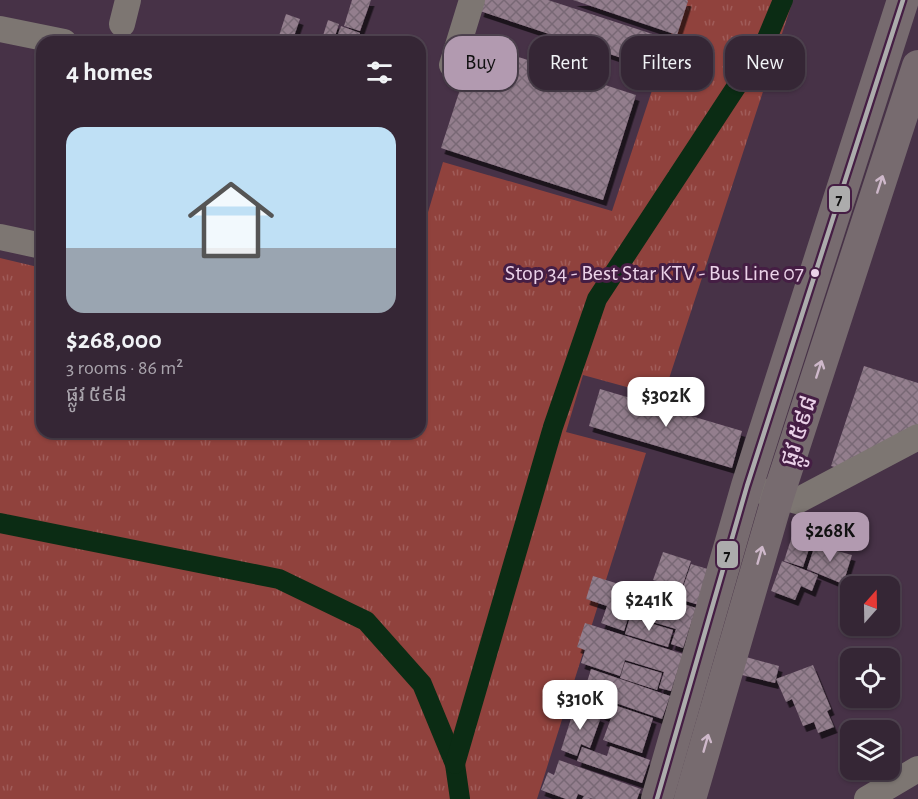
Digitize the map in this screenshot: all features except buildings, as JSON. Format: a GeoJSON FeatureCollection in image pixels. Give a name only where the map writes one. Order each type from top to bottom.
{"type":"FeatureCollection","features":[{"type":"Feature","properties":{"kind":"main road","name":"ផ្លូវ ៥៩៨"},"geometry":{"type":"LineString","coordinates":[[657,799],[747,486],[905,21]]}},
{"type":"Feature","properties":{"kind":"main road","name":"ផ្លូវ ៥៩៨"},"geometry":{"type":"LineString","coordinates":[[690,799],[778,496],[918,66]]}},
{"type":"Feature","properties":{"kind":"street"},"geometry":{"type":"LineString","coordinates":[[461,36],[472,0]]}},
{"type":"Feature","properties":{"kind":"street"},"geometry":{"type":"LineString","coordinates":[[0,28],[37,36]]}},
{"type":"Feature","properties":{"kind":"street"},"geometry":{"type":"LineString","coordinates":[[0,237],[36,245]]}},
{"type":"Feature","properties":{"kind":"street"},"geometry":{"type":"LineString","coordinates":[[747,486],[797,501],[918,437]]}},
{"type":"Feature","properties":{"kind":"street"},"geometry":{"type":"LineString","coordinates":[[867,799],[918,770]]}},
{"type":"Feature","properties":{"kind":"green space"},"geometry":{"type":"Polygon","coordinates":[[[682,0],[793,0],[781,36],[725,36],[725,90],[764,90],[663,397],[583,375],[566,432],[646,453],[537,799],[0,799],[0,258],[36,267],[36,438],[426,438],[426,219],[443,162],[612,211],[652,90],[713,90],[713,36],[670,36],[682,0]]]}},
{"type":"Feature","properties":{"kind":"waterway"},"geometry":{"type":"LineString","coordinates":[[455,764],[553,427],[597,299],[765,43],[783,0]]}},
{"type":"Feature","properties":{"kind":"waterway"},"geometry":{"type":"LineString","coordinates":[[0,523],[279,579],[366,621],[422,684],[455,764],[460,799]]}},
{"type":"Feature","properties":{"kind":"transit line","name":"7"},"geometry":{"type":"LineString","coordinates":[[657,799],[747,486],[903,0]]}},
{"type":"Feature","properties":{"kind":"place","name":"Stop 34 - Best Star KTV - Bus Line 07"},"geometry":{"type":"Point","coordinates":[815,273]}}]}
